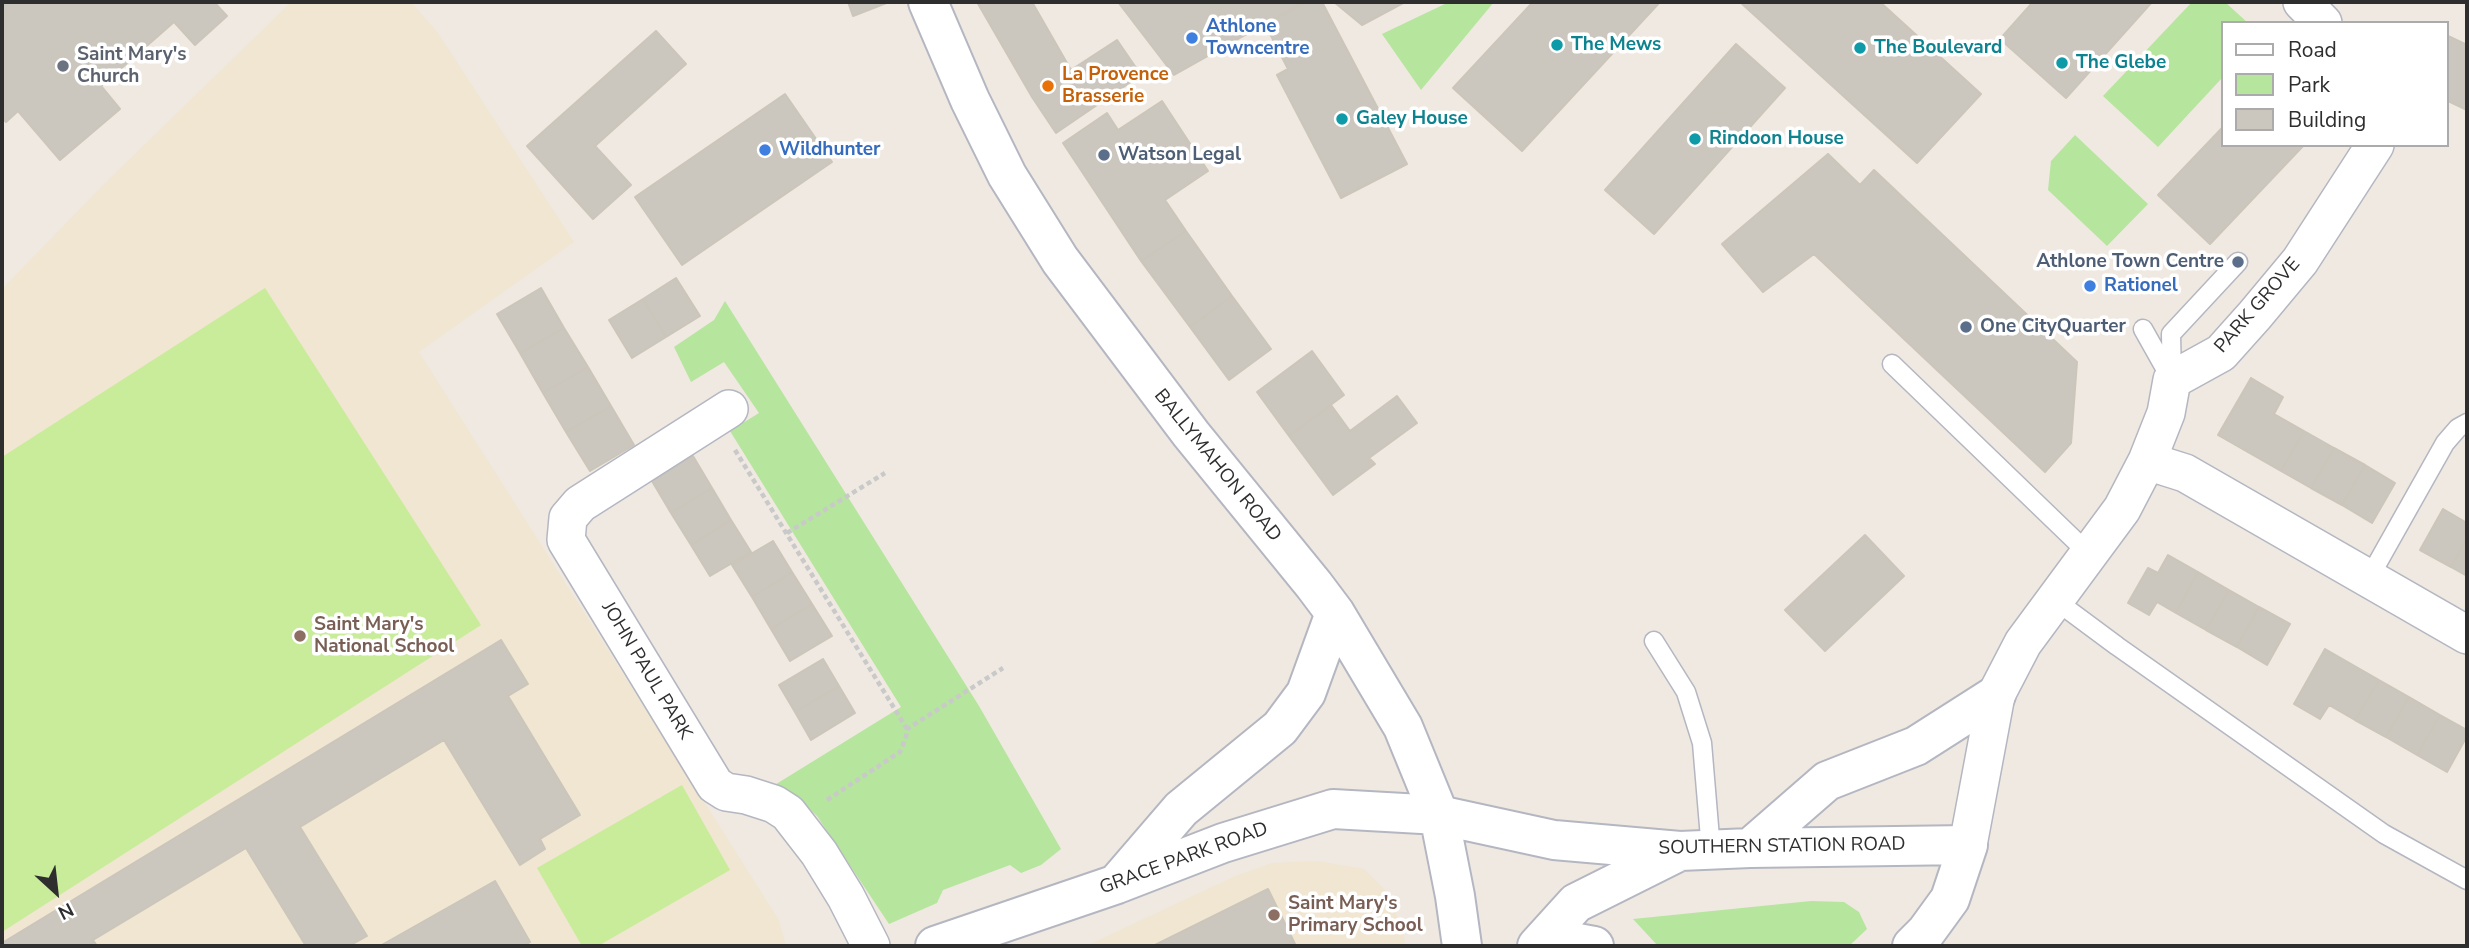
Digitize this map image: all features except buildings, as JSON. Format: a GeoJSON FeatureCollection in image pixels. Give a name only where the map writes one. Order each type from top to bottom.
{"type":"FeatureCollection","features":[{"type":"Feature","properties":{"kind":"street","name":"BALLYMAHON ROAD"},"geometry":{"type":"LineString","coordinates":[[928,2],[970,100],[1007,176],[1060,260],[1183,424],[1335,613],[1403,727],[1439,815],[1462,946]]}},
{"type":"Feature","properties":{"kind":"street"},"geometry":{"type":"LineString","coordinates":[[2302,2],[2321,21]]}},
{"type":"Feature","properties":{"kind":"street","name":"PARK GROVE"},"geometry":{"type":"LineString","coordinates":[[2172,380],[2221,353],[2255,315],[2300,261],[2374,147]]}},
{"type":"Feature","properties":{"kind":"street"},"geometry":{"type":"LineString","coordinates":[[1912,946],[1950,899],[1968,845],[1996,695],[2023,643],[2122,509],[2166,414],[2172,380]]}},
{"type":"Feature","properties":{"kind":"street","name":"JOHN PAUL PARK"},"geometry":{"type":"LineString","coordinates":[[721,414],[580,504],[568,518],[566,540],[715,785],[726,792],[774,804],[793,820],[820,853],[871,946]]}},
{"type":"Feature","properties":{"kind":"street"},"geometry":{"type":"LineString","coordinates":[[2147,460],[2185,473],[2467,635]]}},
{"type":"Feature","properties":{"kind":"street"},"geometry":{"type":"LineString","coordinates":[[1117,884],[1181,809],[1280,728],[1306,693],[1335,613]]}},
{"type":"Feature","properties":{"kind":"street"},"geometry":{"type":"LineString","coordinates":[[1750,848],[1827,781],[1916,746],[1996,695]]}},
{"type":"Feature","properties":{"kind":"street","name":"GRACE PARK ROAD"},"geometry":{"type":"LineString","coordinates":[[935,946],[1117,884],[1223,843],[1333,809],[1439,815]]}},
{"type":"Feature","properties":{"kind":"street","name":"SOUTHERN STATION ROAD"},"geometry":{"type":"LineString","coordinates":[[1439,815],[1554,839],[1695,850],[1968,845]]}},
{"type":"Feature","properties":{"kind":"street"},"geometry":{"type":"LineString","coordinates":[[1539,944],[1576,903],[1695,850]]}},
{"type":"Feature","properties":{"kind":"street"},"geometry":{"type":"LineString","coordinates":[[1539,944],[1561,940],[1594,946]]}},
{"type":"Feature","properties":{"kind":"lane"},"geometry":{"type":"LineString","coordinates":[[2172,380],[2171,334],[2238,262]]}},
{"type":"Feature","properties":{"kind":"lane"},"geometry":{"type":"LineString","coordinates":[[2143,329],[2172,380]]}},
{"type":"Feature","properties":{"kind":"lane"},"geometry":{"type":"LineString","coordinates":[[1892,365],[2088,553]]}},
{"type":"Feature","properties":{"kind":"lane"},"geometry":{"type":"LineString","coordinates":[[2369,578],[2445,443],[2458,428],[2467,424]]}},
{"type":"Feature","properties":{"kind":"lane"},"geometry":{"type":"LineString","coordinates":[[2055,600],[2384,834],[2467,880]]}},
{"type":"Feature","properties":{"kind":"lane"},"geometry":{"type":"LineString","coordinates":[[1654,640],[1686,692],[1702,743],[1695,850]]}},
{"type":"Feature","properties":{"kind":"path"},"geometry":{"type":"LineString","coordinates":[[721,414],[786,533],[907,729],[900,752],[793,820]]}},
{"type":"Feature","properties":{"kind":"path"},"geometry":{"type":"LineString","coordinates":[[786,533],[885,473]]}},
{"type":"Feature","properties":{"kind":"path"},"geometry":{"type":"LineString","coordinates":[[907,729],[1003,668]]}},
{"type":"Feature","properties":{"kind":"shaded area","name":"Saint Mary's National School"},"geometry":{"type":"Polygon","coordinates":[[[291,2],[411,2],[438,33],[574,242],[419,352],[779,920],[786,946],[2,946],[2,289],[103,185],[291,2]]]}},
{"type":"Feature","properties":{"kind":"shaded area","name":"Saint Mary's Primary School"},"geometry":{"type":"Polygon","coordinates":[[[1317,861],[1364,869],[1389,894],[1405,946],[1086,946],[1233,877],[1272,863],[1317,861]]]}},
{"type":"Feature","properties":{"kind":"green space"},"geometry":{"type":"Polygon","coordinates":[[[1449,2],[1494,2],[1421,90],[1382,34],[1449,2]]]}},
{"type":"Feature","properties":{"kind":"green space"},"geometry":{"type":"Polygon","coordinates":[[[2192,2],[2225,2],[2246,21],[2220,21],[2220,80],[2158,147],[2103,96],[2192,2]]]}},
{"type":"Feature","properties":{"kind":"green space"},"geometry":{"type":"Polygon","coordinates":[[[2075,135],[2148,204],[2107,246],[2048,190],[2051,161],[2075,135]]]}},
{"type":"Feature","properties":{"kind":"green space"},"geometry":{"type":"Polygon","coordinates":[[[265,288],[481,625],[2,932],[2,457],[265,288]]]}},
{"type":"Feature","properties":{"kind":"green space"},"geometry":{"type":"Polygon","coordinates":[[[725,301],[979,706],[1061,849],[1041,865],[1021,873],[1010,865],[943,890],[937,903],[889,924],[817,816],[804,804],[773,786],[901,707],[730,431],[759,413],[724,362],[691,382],[674,347],[714,320],[725,301]]]}},
{"type":"Feature","properties":{"kind":"green space"},"geometry":{"type":"Polygon","coordinates":[[[682,785],[730,870],[598,946],[582,946],[537,868],[682,785]]]}},
{"type":"Feature","properties":{"kind":"green space"},"geometry":{"type":"Polygon","coordinates":[[[1811,901],[1844,902],[1859,912],[1867,929],[1849,946],[1658,946],[1633,919],[1811,901]]]}},
{"type":"Feature","properties":{"kind":"place","name":"Athlone Towncentre"},"geometry":{"type":"Point","coordinates":[1192,38]}},
{"type":"Feature","properties":{"kind":"place","name":"The Mews"},"geometry":{"type":"Point","coordinates":[1557,45]}},
{"type":"Feature","properties":{"kind":"place","name":"The Boulevard"},"geometry":{"type":"Point","coordinates":[1860,48]}},
{"type":"Feature","properties":{"kind":"place","name":"The Glebe"},"geometry":{"type":"Point","coordinates":[2062,63]}},
{"type":"Feature","properties":{"kind":"place","name":"Saint Mary's Church"},"geometry":{"type":"Point","coordinates":[63,66]}},
{"type":"Feature","properties":{"kind":"place","name":"La Provence Brasserie"},"geometry":{"type":"Point","coordinates":[1048,86]}},
{"type":"Feature","properties":{"kind":"place","name":"Galey House"},"geometry":{"type":"Point","coordinates":[1342,119]}},
{"type":"Feature","properties":{"kind":"place","name":"Rindoon House"},"geometry":{"type":"Point","coordinates":[1695,139]}},
{"type":"Feature","properties":{"kind":"place","name":"Wildhunter"},"geometry":{"type":"Point","coordinates":[765,150]}},
{"type":"Feature","properties":{"kind":"place","name":"Watson Legal"},"geometry":{"type":"Point","coordinates":[1104,155]}},
{"type":"Feature","properties":{"kind":"place","name":"Athlone Town Centre"},"geometry":{"type":"Point","coordinates":[2238,262]}},
{"type":"Feature","properties":{"kind":"place","name":"Rationel"},"geometry":{"type":"Point","coordinates":[2090,286]}},
{"type":"Feature","properties":{"kind":"place","name":"One CityQuarter"},"geometry":{"type":"Point","coordinates":[1966,327]}},
{"type":"Feature","properties":{"kind":"place","name":"Saint Mary's National School"},"geometry":{"type":"Point","coordinates":[300,636]}},
{"type":"Feature","properties":{"kind":"place","name":"Saint Mary's Primary School"},"geometry":{"type":"Point","coordinates":[1274,915]}}]}
